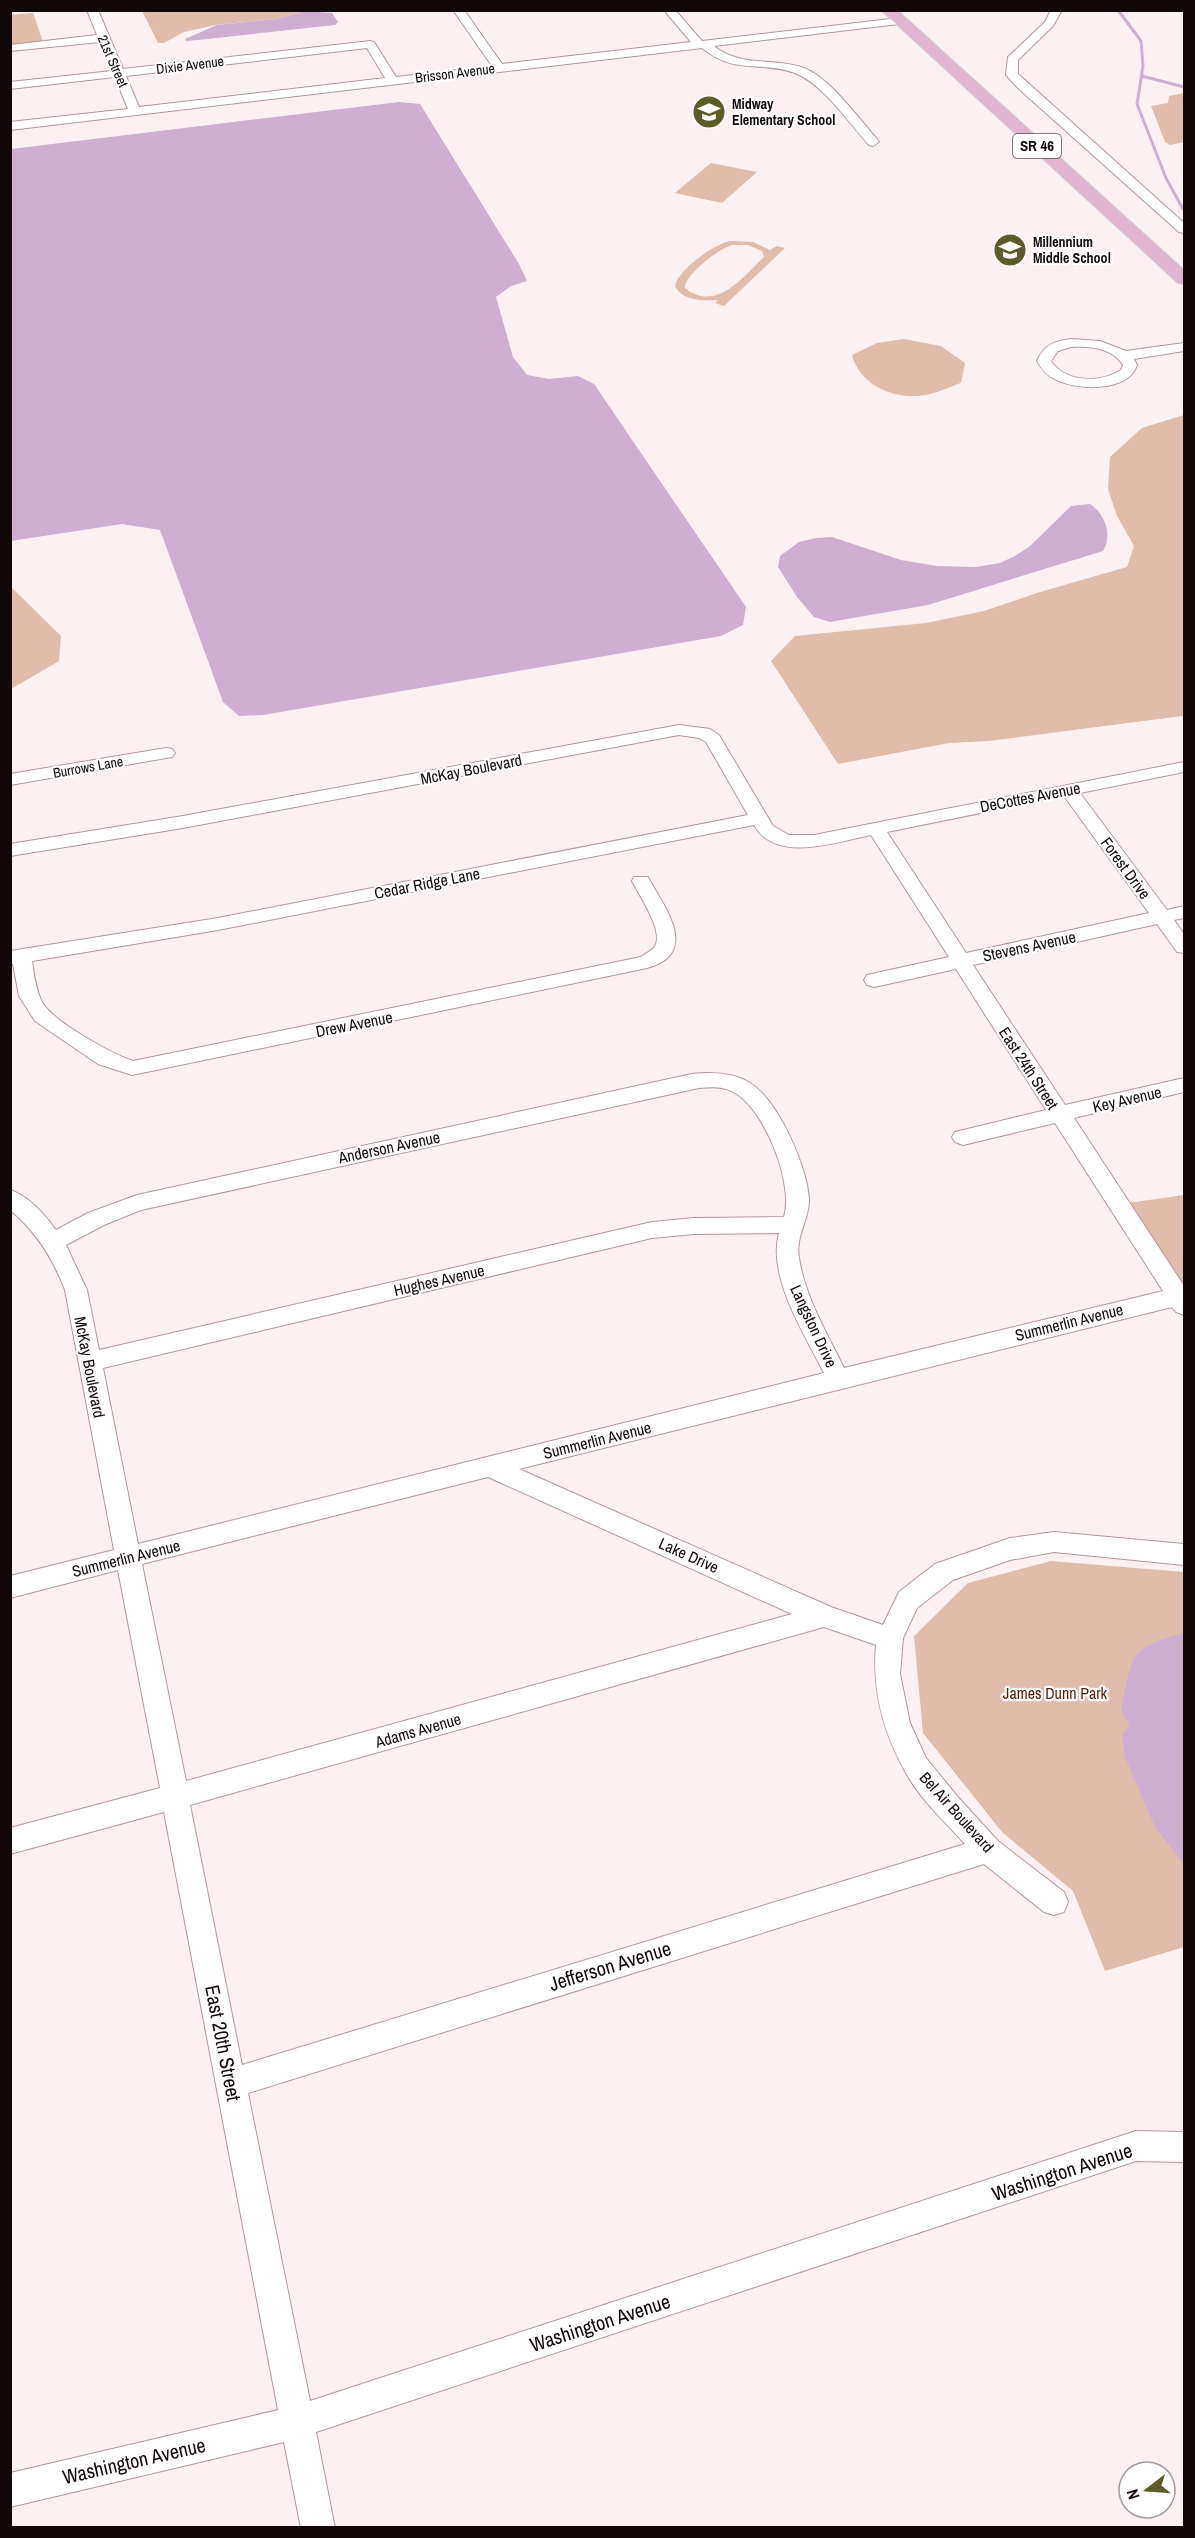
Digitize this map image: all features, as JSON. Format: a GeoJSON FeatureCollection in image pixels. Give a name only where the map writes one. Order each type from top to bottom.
{"type":"FeatureCollection","features":[{"type":"Feature","properties":{"kind":"main road","name":"SR 46"},"geometry":{"type":"LineString","coordinates":[[897,14],[1185,259]]}},
{"type":"Feature","properties":{"kind":"main road","name":"SR 46"},"geometry":{"type":"LineString","coordinates":[[897,14],[1185,279]]}},
{"type":"Feature","properties":{"kind":"street","name":"21st Street"},"geometry":{"type":"LineString","coordinates":[[92,10],[135,111]]}},
{"type":"Feature","properties":{"kind":"street"},"geometry":{"type":"LineString","coordinates":[[458,10],[499,68]]}},
{"type":"Feature","properties":{"kind":"street"},"geometry":{"type":"LineString","coordinates":[[669,10],[716,56],[747,65],[792,68],[810,76],[873,142]]}},
{"type":"Feature","properties":{"kind":"street"},"geometry":{"type":"LineString","coordinates":[[1057,10],[1049,24],[1012,59],[1012,75],[1049,111],[1185,228]]}},
{"type":"Feature","properties":{"kind":"street","name":"Brisson Avenue"},"geometry":{"type":"LineString","coordinates":[[10,126],[702,44],[897,14]]}},
{"type":"Feature","properties":{"kind":"street"},"geometry":{"type":"LineString","coordinates":[[10,48],[102,38]]}},
{"type":"Feature","properties":{"kind":"street","name":"Dixie Avenue"},"geometry":{"type":"LineString","coordinates":[[10,86],[370,44],[392,81]]}},
{"type":"Feature","properties":{"kind":"street"},"geometry":{"type":"LineString","coordinates":[[1125,356],[1130,365],[1128,372],[1119,378],[1098,383],[1065,379],[1052,372],[1044,361],[1046,353],[1055,347],[1076,343],[1101,345],[1125,356],[1185,347]]}},
{"type":"Feature","properties":{"kind":"street","name":"McKay Boulevard"},"geometry":{"type":"LineString","coordinates":[[10,850],[183,822],[679,730],[704,733],[713,739],[766,830],[774,837],[787,842],[814,841],[875,828]]}},
{"type":"Feature","properties":{"kind":"street","name":"Burrows Lane"},"geometry":{"type":"LineString","coordinates":[[10,780],[166,753]]}},
{"type":"Feature","properties":{"kind":"street","name":"DeCottes Avenue"},"geometry":{"type":"LineString","coordinates":[[875,828],[1185,767]]}},
{"type":"Feature","properties":{"kind":"street","name":"Forest Drive"},"geometry":{"type":"LineString","coordinates":[[1068,789],[1185,947]]}},
{"type":"Feature","properties":{"kind":"street","name":"Cedar Ridge Lane"},"geometry":{"type":"LineString","coordinates":[[16,957],[218,924],[759,818]]}},
{"type":"Feature","properties":{"kind":"street","name":"East 24th Street"},"geometry":{"type":"LineString","coordinates":[[875,828],[1059,1115],[1182,1299]]}},
{"type":"Feature","properties":{"kind":"street","name":"Drew Avenue"},"geometry":{"type":"LineString","coordinates":[[16,957],[33,1008],[105,1059],[132,1068],[596,975],[646,962],[658,955],[665,947],[667,938],[666,929],[641,881]]}},
{"type":"Feature","properties":{"kind":"street","name":"Stevens Avenue"},"geometry":{"type":"LineString","coordinates":[[874,980],[1185,912]]}},
{"type":"Feature","properties":{"kind":"street","name":"Anderson Avenue"},"geometry":{"type":"LineString","coordinates":[[54,1241],[118,1209],[148,1200],[692,1081],[711,1079],[731,1083]]}},
{"type":"Feature","properties":{"kind":"street","name":"Langston Drive"},"geometry":{"type":"LineString","coordinates":[[731,1083],[746,1090],[758,1101],[788,1155],[796,1176],[798,1201],[786,1254],[793,1283],[838,1379]]}},
{"type":"Feature","properties":{"kind":"street","name":"Key Avenue"},"geometry":{"type":"LineString","coordinates":[[963,1137],[1185,1085]]}},
{"type":"Feature","properties":{"kind":"street","name":"McKay Boulevard"},"geometry":{"type":"LineString","coordinates":[[10,1198],[33,1217],[54,1241],[67,1265],[76,1290],[127,1558]]}},
{"type":"Feature","properties":{"kind":"street","name":"Hughes Avenue"},"geometry":{"type":"LineString","coordinates":[[89,1362],[652,1230],[694,1226],[792,1225]]}},
{"type":"Feature","properties":{"kind":"street","name":"Summerlin Avenue"},"geometry":{"type":"LineString","coordinates":[[10,1587],[838,1379],[1182,1299]]}},
{"type":"Feature","properties":{"kind":"street","name":"Lake Drive"},"geometry":{"type":"LineString","coordinates":[[490,1467],[824,1616],[890,1638]]}},
{"type":"Feature","properties":{"kind":"street","name":"Bel Air Boulevard"},"geometry":{"type":"LineString","coordinates":[[1054,1902],[988,1850],[946,1805],[916,1766],[897,1723],[887,1674],[890,1638],[908,1600],[944,1572],[1010,1549],[1054,1542],[1185,1555]]}},
{"type":"Feature","properties":{"kind":"street","name":"East 20th Street"},"geometry":{"type":"LineString","coordinates":[[127,1558],[318,2528]]}},
{"type":"Feature","properties":{"kind":"street","name":"Adams Avenue"},"geometry":{"type":"LineString","coordinates":[[10,1841],[824,1616]]}},
{"type":"Feature","properties":{"kind":"street","name":"Jefferson Avenue"},"geometry":{"type":"LineString","coordinates":[[231,2083],[988,1850]]}},
{"type":"Feature","properties":{"kind":"street","name":"Washington Avenue"},"geometry":{"type":"LineString","coordinates":[[10,2490],[297,2422],[1136,2146],[1185,2147]]}},
{"type":"Feature","properties":{"kind":"green space"},"geometry":{"type":"Polygon","coordinates":[[[142,11],[306,11],[276,19],[216,25],[184,32],[164,43],[158,43],[142,11]]]}},
{"type":"Feature","properties":{"kind":"green space"},"geometry":{"type":"Polygon","coordinates":[[[33,13],[43,42],[11,45],[10,15],[33,13]]]}},
{"type":"Feature","properties":{"kind":"green space"},"geometry":{"type":"Polygon","coordinates":[[[1184,93],[1184,142],[1170,145],[1165,142],[1151,106],[1168,103],[1169,96],[1184,93]]]}},
{"type":"Feature","properties":{"kind":"green space"},"geometry":{"type":"Polygon","coordinates":[[[711,163],[757,172],[722,203],[675,193],[711,163]]]}},
{"type":"Feature","properties":{"kind":"green space"},"geometry":{"type":"Polygon","coordinates":[[[753,242],[770,250],[777,246],[785,248],[724,306],[715,303],[718,300],[694,299],[678,291],[675,286],[683,273],[698,259],[723,243],[753,242]],[[732,245],[719,251],[696,270],[685,288],[696,295],[707,297],[728,289],[764,257],[762,251],[748,245],[732,245]]]}},
{"type":"Feature","properties":{"kind":"green space"},"geometry":{"type":"Polygon","coordinates":[[[904,339],[941,346],[965,363],[961,383],[930,394],[906,396],[882,390],[863,376],[852,355],[877,343],[904,339]]]}},
{"type":"Feature","properties":{"kind":"green space"},"geometry":{"type":"Polygon","coordinates":[[[1184,415],[1184,718],[1182,716],[989,741],[949,743],[838,764],[771,661],[795,636],[926,623],[984,611],[1127,567],[1134,546],[1117,516],[1108,489],[1110,457],[1142,428],[1184,415]]]}},
{"type":"Feature","properties":{"kind":"green space"},"geometry":{"type":"Polygon","coordinates":[[[10,586],[61,636],[59,661],[11,689],[10,586]]]}},
{"type":"Feature","properties":{"kind":"green space"},"geometry":{"type":"Polygon","coordinates":[[[1184,1195],[1184,1291],[1178,1292],[1121,1204],[1184,1195]]]}},
{"type":"Feature","properties":{"kind":"green space","name":"James Dunn Park"},"geometry":{"type":"Polygon","coordinates":[[[1051,1561],[1184,1572],[1184,1947],[1105,1971],[1073,1891],[1002,1832],[923,1733],[914,1636],[968,1583],[1051,1561]]]}},
{"type":"Feature","properties":{"kind":"shaded area"},"geometry":{"type":"Polygon","coordinates":[[[306,11],[332,13],[338,22],[335,25],[198,40],[186,41],[185,39],[217,25],[276,19],[306,11]]]}},
{"type":"Feature","properties":{"kind":"shaded area"},"geometry":{"type":"Polygon","coordinates":[[[399,102],[420,104],[519,264],[527,281],[511,286],[496,297],[513,357],[527,375],[549,379],[578,376],[594,384],[746,607],[743,625],[721,636],[263,715],[239,716],[223,702],[160,530],[122,524],[11,541],[11,149],[399,102]]]}},
{"type":"Feature","properties":{"kind":"shaded area"},"geometry":{"type":"Polygon","coordinates":[[[1090,504],[1100,513],[1106,525],[1107,538],[1103,551],[928,605],[830,622],[814,617],[797,597],[778,567],[780,556],[799,542],[832,537],[901,560],[937,566],[976,567],[1000,563],[1029,547],[1071,506],[1090,504]]]}},
{"type":"Feature","properties":{"kind":"shaded area"},"geometry":{"type":"Polygon","coordinates":[[[1184,1634],[1184,1864],[1155,1827],[1125,1757],[1122,1736],[1130,1725],[1121,1712],[1129,1673],[1138,1653],[1159,1640],[1184,1634]]]}},
{"type":"Feature","properties":{"kind":"waterway"},"geometry":{"type":"LineString","coordinates":[[1118,10],[1141,41],[1143,66],[1137,104],[1166,178],[1183,209]]}},
{"type":"Feature","properties":{"kind":"waterway"},"geometry":{"type":"LineString","coordinates":[[1142,76],[1184,87]]}},
{"type":"Feature","properties":{"kind":"place","name":"Midway Elementary School"},"geometry":{"type":"Point","coordinates":[709,112]}},
{"type":"Feature","properties":{"kind":"place","name":"Millennium Middle School"},"geometry":{"type":"Point","coordinates":[1010,250]}}]}
